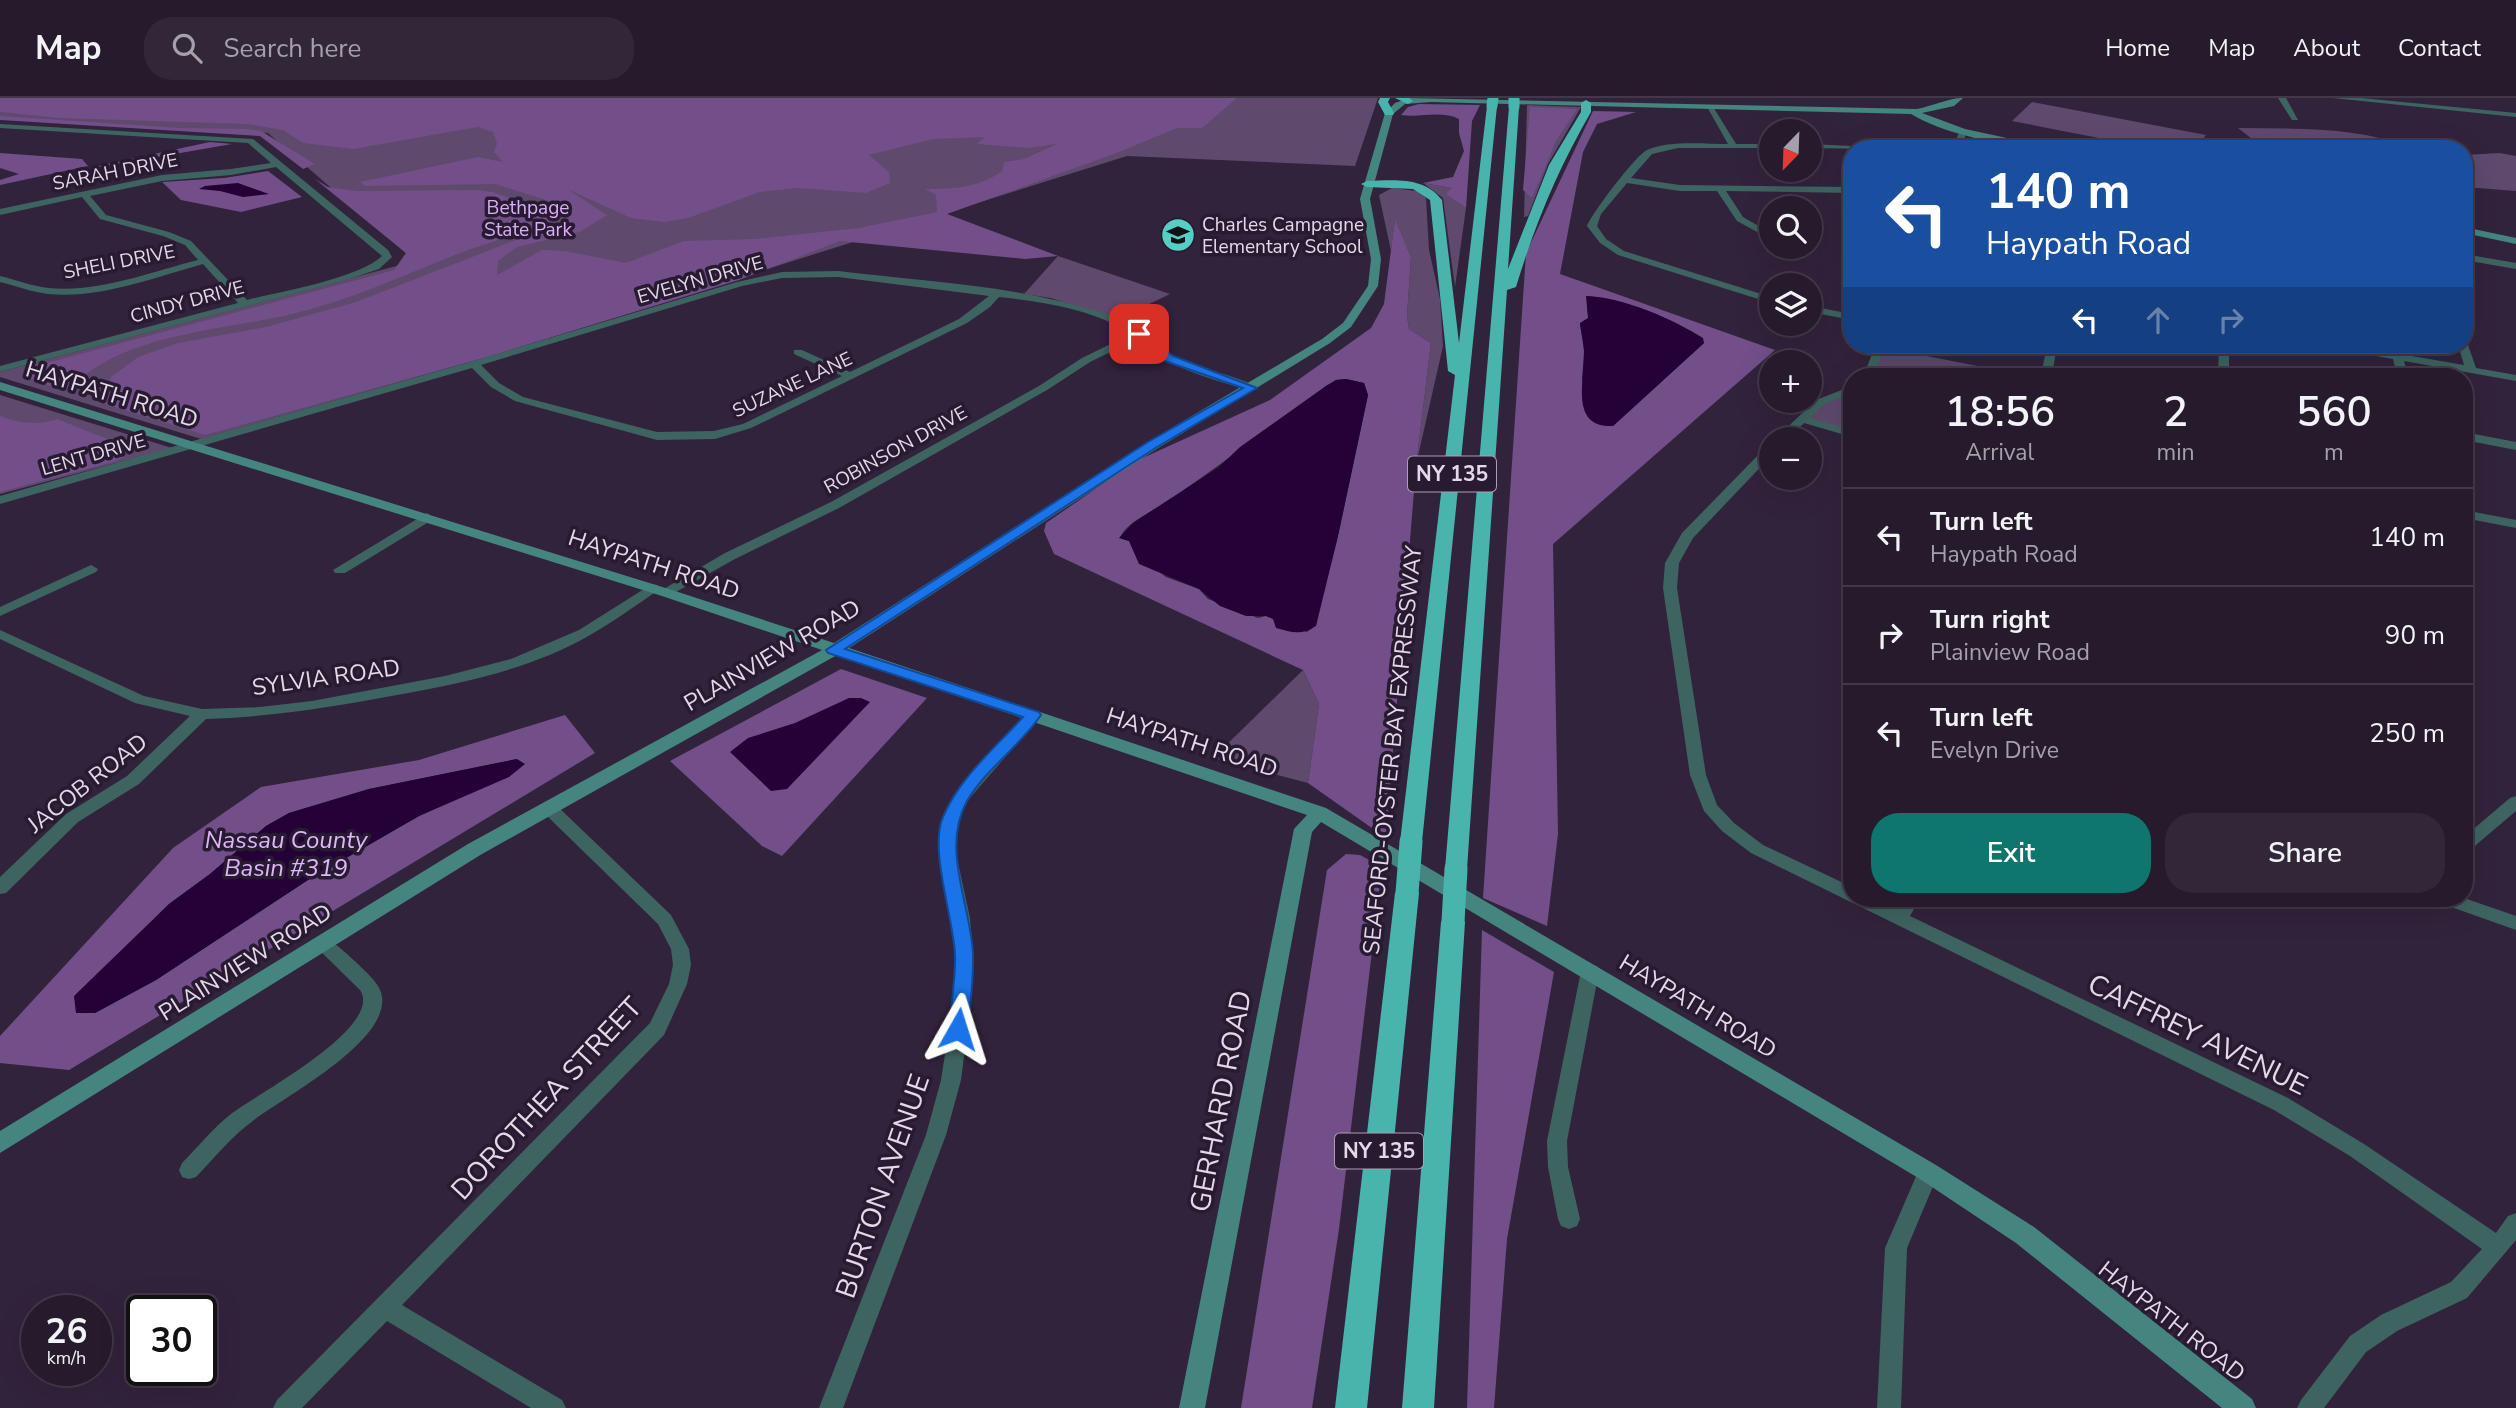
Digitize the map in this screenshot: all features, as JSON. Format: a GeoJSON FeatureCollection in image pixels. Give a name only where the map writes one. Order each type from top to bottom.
{"type":"FeatureCollection","features":[{"type":"Feature","properties":{"kind":"highway"},"geometry":{"type":"LineString","coordinates":[[1385,98],[1383,102],[1389,113]]}},
{"type":"Feature","properties":{"kind":"highway"},"geometry":{"type":"LineString","coordinates":[[1499,315],[1526,236],[1555,165],[1586,112],[1586,101]]}},
{"type":"Feature","properties":{"kind":"highway","name":"SEAFORD-OYSTER BAY EXPRESSWAY"},"geometry":{"type":"LineString","coordinates":[[1351,1408],[1492,102]]}},
{"type":"Feature","properties":{"kind":"highway","name":"NY 135"},"geometry":{"type":"LineString","coordinates":[[1418,1408],[1514,102]]}},
{"type":"Feature","properties":{"kind":"highway"},"geometry":{"type":"LineString","coordinates":[[1367,184],[1417,187],[1433,194],[1436,200],[1460,404]]}},
{"type":"Feature","properties":{"kind":"main road"},"geometry":{"type":"LineString","coordinates":[[1901,110],[1942,98]]}},
{"type":"Feature","properties":{"kind":"main road"},"geometry":{"type":"LineString","coordinates":[[1389,113],[1404,99],[1586,101],[1709,107],[1917,111],[1955,101]]}},
{"type":"Feature","properties":{"kind":"main road"},"geometry":{"type":"LineString","coordinates":[[1951,127],[1942,116],[1955,101]]}},
{"type":"Feature","properties":{"kind":"main road"},"geometry":{"type":"LineString","coordinates":[[1856,109],[2008,140]]}},
{"type":"Feature","properties":{"kind":"main road"},"geometry":{"type":"LineString","coordinates":[[1901,110],[1899,114],[1907,120]]}},
{"type":"Feature","properties":{"kind":"main road"},"geometry":{"type":"LineString","coordinates":[[1901,110],[1963,131]]}},
{"type":"Feature","properties":{"kind":"main road","name":"PLAINVIEW ROAD"},"geometry":{"type":"LineString","coordinates":[[0,1143],[475,849],[833,650],[1153,445],[1252,388],[1347,325],[1373,286],[1377,268],[1365,199],[1367,184],[1389,113]]}},
{"type":"Feature","properties":{"kind":"main road"},"geometry":{"type":"LineString","coordinates":[[2473,232],[2516,241]]}},
{"type":"Feature","properties":{"kind":"main road","name":"HAYPATH ROAD"},"geometry":{"type":"LineString","coordinates":[[0,386],[659,591],[1320,813],[1928,1172],[2025,1235],[2244,1408]]}},
{"type":"Feature","properties":{"kind":"main road","name":"GERHARD ROAD"},"geometry":{"type":"LineString","coordinates":[[1192,1408],[1303,829],[1320,813]]}},
{"type":"Feature","properties":{"kind":"street"},"geometry":{"type":"LineString","coordinates":[[2282,98],[2295,118]]}},
{"type":"Feature","properties":{"kind":"street"},"geometry":{"type":"LineString","coordinates":[[2337,98],[2516,115]]}},
{"type":"Feature","properties":{"kind":"street"},"geometry":{"type":"LineString","coordinates":[[1709,107],[1734,146]]}},
{"type":"Feature","properties":{"kind":"street"},"geometry":{"type":"LineString","coordinates":[[0,126],[244,140],[255,143],[278,164]]}},
{"type":"Feature","properties":{"kind":"street"},"geometry":{"type":"LineString","coordinates":[[1960,140],[1963,131]]}},
{"type":"Feature","properties":{"kind":"street"},"geometry":{"type":"LineString","coordinates":[[1759,146],[1678,146],[1656,149],[1646,154],[1592,221],[1595,233],[1603,241],[1637,258],[1759,296]]}},
{"type":"Feature","properties":{"kind":"street"},"geometry":{"type":"LineString","coordinates":[[1822,147],[1843,148]]}},
{"type":"Feature","properties":{"kind":"street","name":"SARAH DRIVE"},"geometry":{"type":"LineString","coordinates":[[0,212],[162,178],[231,172],[278,164]]}},
{"type":"Feature","properties":{"kind":"street","name":"CINDY DRIVE"},"geometry":{"type":"LineString","coordinates":[[0,369],[357,274],[381,264],[387,257],[385,251],[278,164]]}},
{"type":"Feature","properties":{"kind":"street"},"geometry":{"type":"LineString","coordinates":[[1625,180],[1680,188],[1843,190]]}},
{"type":"Feature","properties":{"kind":"street"},"geometry":{"type":"LineString","coordinates":[[1720,189],[1740,219],[1759,230]]}},
{"type":"Feature","properties":{"kind":"street"},"geometry":{"type":"LineString","coordinates":[[84,194],[103,217],[179,238],[188,243],[246,304]]}},
{"type":"Feature","properties":{"kind":"street"},"geometry":{"type":"LineString","coordinates":[[2473,259],[2516,266]]}},
{"type":"Feature","properties":{"kind":"street","name":"SHELI DRIVE"},"geometry":{"type":"LineString","coordinates":[[0,279],[47,290],[69,291],[204,261]]}},
{"type":"Feature","properties":{"kind":"street","name":"EVELYN DRIVE"},"geometry":{"type":"LineString","coordinates":[[196,445],[737,284],[782,275],[838,274],[1061,305],[1122,324],[1139,334],[1169,359],[1252,388]]}},
{"type":"Feature","properties":{"kind":"street","name":"SUZANE LANE"},"geometry":{"type":"LineString","coordinates":[[474,364],[495,385],[519,399],[616,426],[671,437],[715,435],[747,426],[963,321],[986,305],[996,294]]}},
{"type":"Feature","properties":{"kind":"street"},"geometry":{"type":"LineString","coordinates":[[1822,311],[1843,315]]}},
{"type":"Feature","properties":{"kind":"street","name":"ROBINSON DRIVE"},"geometry":{"type":"LineString","coordinates":[[659,591],[835,505],[1043,388],[1086,360],[1139,334]]}},
{"type":"Feature","properties":{"kind":"street"},"geometry":{"type":"LineString","coordinates":[[798,352],[851,376]]}},
{"type":"Feature","properties":{"kind":"street"},"geometry":{"type":"LineString","coordinates":[[2382,354],[2465,368]]}},
{"type":"Feature","properties":{"kind":"street"},"geometry":{"type":"LineString","coordinates":[[2398,357],[2400,368]]}},
{"type":"Feature","properties":{"kind":"street"},"geometry":{"type":"LineString","coordinates":[[2473,369],[2516,378]]}},
{"type":"Feature","properties":{"kind":"street"},"geometry":{"type":"LineString","coordinates":[[1794,427],[1820,402],[1843,393]]}},
{"type":"Feature","properties":{"kind":"street"},"geometry":{"type":"LineString","coordinates":[[1803,419],[1843,431]]}},
{"type":"Feature","properties":{"kind":"street"},"geometry":{"type":"LineString","coordinates":[[2473,438],[2516,446]]}},
{"type":"Feature","properties":{"kind":"street","name":"LENT DRIVE"},"geometry":{"type":"LineString","coordinates":[[0,500],[196,445]]}},
{"type":"Feature","properties":{"kind":"street"},"geometry":{"type":"LineString","coordinates":[[1759,461],[1686,536],[1672,564],[1670,588],[1698,775],[1710,807],[1728,827],[1757,849],[1843,891]]}},
{"type":"Feature","properties":{"kind":"street"},"geometry":{"type":"LineString","coordinates":[[2473,515],[2516,524]]}},
{"type":"Feature","properties":{"kind":"street"},"geometry":{"type":"LineString","coordinates":[[340,570],[427,517]]}},
{"type":"Feature","properties":{"kind":"street"},"geometry":{"type":"LineString","coordinates":[[0,612],[91,569]]}},
{"type":"Feature","properties":{"kind":"street","name":"SYLVIA ROAD"},"geometry":{"type":"LineString","coordinates":[[0,634],[140,700],[202,714],[312,706],[481,673],[565,643],[659,591]]}},
{"type":"Feature","properties":{"kind":"street","name":"JACOB ROAD"},"geometry":{"type":"LineString","coordinates":[[0,888],[8,870],[72,818],[133,780],[202,714]]}},
{"type":"Feature","properties":{"kind":"street","name":"BURTON AVENUE"},"geometry":{"type":"LineString","coordinates":[[831,1408],[936,1135],[951,1080],[962,1003],[964,956],[961,918],[946,844],[950,820],[962,796],[1033,715]]}},
{"type":"Feature","properties":{"kind":"street"},"geometry":{"type":"LineString","coordinates":[[2473,838],[2516,802]]}},
{"type":"Feature","properties":{"kind":"street","name":"DOROTHEA STREET"},"geometry":{"type":"LineString","coordinates":[[285,1408],[657,1028],[671,1003],[682,965],[680,949],[665,920],[549,808]]}},
{"type":"Feature","properties":{"kind":"street","name":"CAFFREY AVENUE"},"geometry":{"type":"LineString","coordinates":[[1875,907],[2281,1104],[2357,1150],[2498,1247]]}},
{"type":"Feature","properties":{"kind":"street"},"geometry":{"type":"LineString","coordinates":[[1899,919],[1906,907]]}},
{"type":"Feature","properties":{"kind":"street"},"geometry":{"type":"LineString","coordinates":[[2471,907],[2516,923]]}},
{"type":"Feature","properties":{"kind":"street"},"geometry":{"type":"LineString","coordinates":[[189,1170],[244,1115],[337,1051],[362,1029],[373,1008],[373,995],[366,985],[322,944]]}},
{"type":"Feature","properties":{"kind":"street"},"geometry":{"type":"LineString","coordinates":[[1569,1219],[1558,1167],[1557,1141],[1590,971]]}},
{"type":"Feature","properties":{"kind":"street"},"geometry":{"type":"LineString","coordinates":[[1889,1408],[1896,1248],[1928,1172]]}},
{"type":"Feature","properties":{"kind":"street"},"geometry":{"type":"LineString","coordinates":[[2309,1408],[2358,1344],[2389,1323],[2459,1290],[2516,1223]]}},
{"type":"Feature","properties":{"kind":"street"},"geometry":{"type":"LineString","coordinates":[[385,1307],[554,1408]]}},
{"type":"Feature","properties":{"kind":"green space","name":"Bethpage State Park"},"geometry":{"type":"Polygon","coordinates":[[[0,98],[1378,98],[1355,166],[1127,156],[487,357],[201,439],[0,377],[0,372],[415,261],[268,133],[0,119],[0,98]]]}},
{"type":"Feature","properties":{"kind":"green space","name":"Bethpage State Park"},"geometry":{"type":"Polygon","coordinates":[[[0,98],[1237,98],[1202,128],[1177,128],[1114,154],[947,214],[1058,256],[1025,259],[840,241],[739,280],[487,357],[205,435],[96,401],[107,395],[111,377],[138,357],[178,343],[266,327],[356,302],[570,219],[556,203],[495,184],[365,186],[360,182],[478,157],[503,162],[494,152],[497,144],[493,132],[478,127],[353,149],[303,143],[283,130],[248,124],[59,118],[0,112],[0,98]],[[985,137],[933,139],[869,155],[889,172],[890,183],[866,193],[798,188],[760,192],[688,218],[664,222],[631,218],[567,189],[607,215],[580,232],[517,247],[498,261],[497,275],[542,250],[565,251],[626,263],[684,241],[754,239],[859,228],[937,212],[936,195],[925,189],[955,188],[984,181],[1002,171],[1004,162],[1024,159],[1057,144],[1027,148],[977,144],[985,137]]]}},
{"type":"Feature","properties":{"kind":"green space"},"geometry":{"type":"Polygon","coordinates":[[[2032,102],[2206,135],[2202,140],[2109,140],[2012,121],[2032,102]]]}},
{"type":"Feature","properties":{"kind":"green space"},"geometry":{"type":"Polygon","coordinates":[[[1419,104],[1480,105],[1472,121],[1466,208],[1446,194],[1452,188],[1423,183],[1453,177],[1464,151],[1459,133],[1459,119],[1445,115],[1401,115],[1408,107],[1419,104]]]}},
{"type":"Feature","properties":{"kind":"green space"},"geometry":{"type":"Polygon","coordinates":[[[1527,105],[1581,107],[1548,164],[1528,216],[1524,217],[1527,105]]]}},
{"type":"Feature","properties":{"kind":"green space"},"geometry":{"type":"Polygon","coordinates":[[[1530,107],[1577,109],[1556,141],[1532,198],[1523,190],[1530,107]]]}},
{"type":"Feature","properties":{"kind":"green space"},"geometry":{"type":"Polygon","coordinates":[[[1593,111],[1636,112],[1597,124],[1583,152],[1560,274],[1775,350],[1759,350],[1759,364],[1553,544],[1558,834],[1547,926],[1483,898],[1526,253],[1593,111]],[[1587,296],[1588,318],[1580,324],[1584,351],[1582,380],[1613,426],[1704,343],[1678,325],[1633,306],[1587,296]]]}},
{"type":"Feature","properties":{"kind":"green space"},"geometry":{"type":"Polygon","coordinates":[[[0,116],[261,131],[315,164],[303,169],[260,136],[0,120],[0,116]]]}},
{"type":"Feature","properties":{"kind":"green space"},"geometry":{"type":"Polygon","coordinates":[[[2238,128],[2305,129],[2350,133],[2386,140],[2253,140],[2238,128]]]}},
{"type":"Feature","properties":{"kind":"green space"},"geometry":{"type":"Polygon","coordinates":[[[210,142],[232,144],[94,168],[98,166],[210,142]]]}},
{"type":"Feature","properties":{"kind":"green space"},"geometry":{"type":"Polygon","coordinates":[[[0,153],[82,159],[88,166],[0,185],[0,180],[19,174],[0,168],[0,153]]]}},
{"type":"Feature","properties":{"kind":"green space"},"geometry":{"type":"Polygon","coordinates":[[[2500,153],[2516,156],[2516,191],[2473,188],[2473,154],[2500,153]]]}},
{"type":"Feature","properties":{"kind":"green space"},"geometry":{"type":"Polygon","coordinates":[[[268,171],[302,197],[241,212],[181,200],[162,182],[224,178],[268,171]]]}},
{"type":"Feature","properties":{"kind":"green space"},"geometry":{"type":"Polygon","coordinates":[[[315,179],[328,187],[357,191],[493,192],[551,213],[549,220],[540,226],[334,302],[270,319],[186,334],[131,350],[106,361],[84,376],[83,388],[62,390],[26,377],[39,365],[394,270],[406,253],[315,179]]]}},
{"type":"Feature","properties":{"kind":"green space"},"geometry":{"type":"Polygon","coordinates":[[[1423,183],[1453,188],[1447,194],[1466,208],[1455,287],[1443,198],[1423,183]]]}},
{"type":"Feature","properties":{"kind":"green space"},"geometry":{"type":"Polygon","coordinates":[[[1392,188],[1417,191],[1426,198],[1429,250],[1440,299],[1443,346],[1416,465],[1431,343],[1409,329],[1407,316],[1411,257],[1395,220],[1391,251],[1379,195],[1392,188]]]}},
{"type":"Feature","properties":{"kind":"green space"},"geometry":{"type":"Polygon","coordinates":[[[1395,219],[1411,257],[1407,316],[1409,329],[1431,343],[1416,466],[1386,838],[1308,783],[1319,704],[1303,670],[1054,554],[1044,531],[1046,523],[1136,461],[1270,400],[1371,328],[1384,304],[1395,219]],[[1346,379],[1336,380],[1326,386],[1203,476],[1132,523],[1120,538],[1129,541],[1136,554],[1166,577],[1199,589],[1208,599],[1258,618],[1266,616],[1307,632],[1315,626],[1338,536],[1368,395],[1364,383],[1346,379]]]}},
{"type":"Feature","properties":{"kind":"green space"},"geometry":{"type":"Polygon","coordinates":[[[1058,256],[1170,294],[1116,320],[1051,298],[1024,294],[1058,256]]]}},
{"type":"Feature","properties":{"kind":"green space"},"geometry":{"type":"Polygon","coordinates":[[[1877,354],[1916,354],[1988,368],[1871,368],[1877,354]]]}},
{"type":"Feature","properties":{"kind":"green space"},"geometry":{"type":"Polygon","coordinates":[[[1843,392],[1843,432],[1803,419],[1809,413],[1822,413],[1822,401],[1843,392]]]}},
{"type":"Feature","properties":{"kind":"green space"},"geometry":{"type":"Polygon","coordinates":[[[0,395],[172,448],[0,494],[0,395]]]}},
{"type":"Feature","properties":{"kind":"green space"},"geometry":{"type":"Polygon","coordinates":[[[0,416],[28,423],[57,419],[122,445],[128,450],[122,458],[113,462],[0,492],[0,416]]]}},
{"type":"Feature","properties":{"kind":"green space"},"geometry":{"type":"Polygon","coordinates":[[[841,669],[927,698],[782,856],[762,846],[670,761],[841,669]]]}},
{"type":"Feature","properties":{"kind":"green space"},"geometry":{"type":"Polygon","coordinates":[[[1303,670],[1319,704],[1308,783],[1213,758],[1303,670]]]}},
{"type":"Feature","properties":{"kind":"green space"},"geometry":{"type":"Polygon","coordinates":[[[565,715],[595,753],[69,1070],[0,1063],[0,1036],[173,848],[261,787],[419,760],[565,715]],[[517,759],[369,789],[289,813],[266,826],[210,874],[169,904],[127,947],[95,1013],[156,980],[308,880],[419,816],[458,798],[517,759]]]}},
{"type":"Feature","properties":{"kind":"green space"},"geometry":{"type":"Polygon","coordinates":[[[1346,854],[1360,855],[1382,867],[1339,1229],[1312,1408],[1241,1408],[1327,870],[1346,854]]]}},
{"type":"Feature","properties":{"kind":"green space"},"geometry":{"type":"Polygon","coordinates":[[[1482,930],[1554,972],[1507,1239],[1494,1408],[1467,1408],[1482,930]]]}},
{"type":"Feature","properties":{"kind":"water"},"geometry":{"type":"Polygon","coordinates":[[[238,183],[269,194],[243,197],[199,189],[205,186],[238,183]]]}},
{"type":"Feature","properties":{"kind":"water"},"geometry":{"type":"Polygon","coordinates":[[[1586,296],[1615,300],[1647,310],[1703,338],[1704,343],[1613,426],[1599,425],[1590,419],[1582,400],[1584,351],[1580,323],[1588,318],[1586,296]]]}},
{"type":"Feature","properties":{"kind":"water"},"geometry":{"type":"Polygon","coordinates":[[[1336,380],[1364,383],[1368,395],[1316,626],[1301,632],[1276,628],[1273,619],[1266,616],[1246,616],[1220,606],[1199,589],[1139,564],[1129,541],[1119,538],[1133,523],[1219,467],[1240,447],[1326,386],[1336,380]]]}},
{"type":"Feature","properties":{"kind":"water"},"geometry":{"type":"Polygon","coordinates":[[[849,698],[861,698],[870,702],[787,789],[771,791],[730,752],[748,738],[795,723],[849,698]]]}},
{"type":"Feature","properties":{"kind":"water","name":"Nassau County Basin #319"},"geometry":{"type":"Polygon","coordinates":[[[517,759],[525,764],[509,777],[419,816],[308,880],[156,980],[95,1013],[76,1013],[74,996],[169,904],[210,874],[266,826],[289,813],[369,789],[517,759]]]}},
{"type":"Feature","properties":{"kind":"place","name":"Charles Campagne Elementary School"},"geometry":{"type":"Point","coordinates":[1178,235]}},
{"type":"Feature","properties":{"kind":"route"},"geometry":{"type":"LineString","coordinates":[[958,1029],[964,956],[961,918],[946,844],[950,820],[962,796],[1033,715],[833,650],[1153,445],[1252,388],[1169,359],[1156,351],[1148,340],[1139,334]]}}]}
